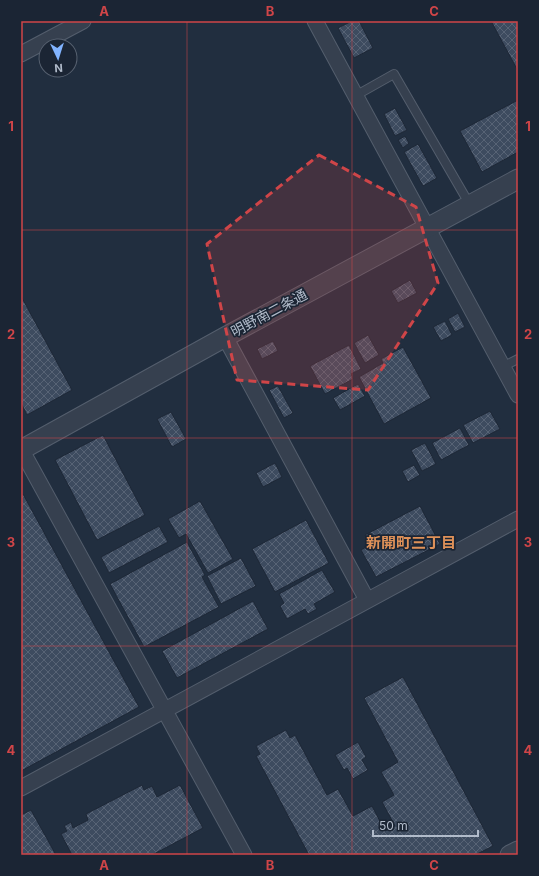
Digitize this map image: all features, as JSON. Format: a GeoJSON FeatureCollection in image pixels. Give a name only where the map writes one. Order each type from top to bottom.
{"type":"FeatureCollection","features":[{"type":"Feature","properties":{"kind":"street"},"geometry":{"type":"LineString","coordinates":[[21,54],[83,21]]}},
{"type":"Feature","properties":{"kind":"street"},"geometry":{"type":"LineString","coordinates":[[314,21],[518,395]]}},
{"type":"Feature","properties":{"kind":"street","name":"明野南二条通"},"geometry":{"type":"LineString","coordinates":[[21,450],[225,337],[518,179]]}},
{"type":"Feature","properties":{"kind":"street"},"geometry":{"type":"LineString","coordinates":[[225,337],[367,600]]}},
{"type":"Feature","properties":{"kind":"street"},"geometry":{"type":"LineString","coordinates":[[21,450],[244,855]]}},
{"type":"Feature","properties":{"kind":"street"},"geometry":{"type":"LineString","coordinates":[[21,788],[518,519]]}},
{"type":"Feature","properties":{"kind":"street"},"geometry":{"type":"LineString","coordinates":[[510,855],[518,851]]}},
{"type":"Feature","properties":{"kind":"lane"},"geometry":{"type":"LineString","coordinates":[[355,96],[394,74],[470,205]]}},
{"type":"Feature","properties":{"kind":"lane"},"geometry":{"type":"LineString","coordinates":[[502,367],[518,358]]}},
{"type":"Feature","properties":{"kind":"highlighted area"},"geometry":{"type":"Polygon","coordinates":[[[319,155],[416,207],[438,283],[368,390],[237,380],[207,244],[319,155]]]}},
{"type":"Feature","properties":{"kind":"building"},"geometry":{"type":"Polygon","coordinates":[[[352,21],[359,21],[373,48],[354,58],[338,28],[352,21]]]}},
{"type":"Feature","properties":{"kind":"building"},"geometry":{"type":"Polygon","coordinates":[[[491,21],[518,21],[518,71],[491,21]]]}},
{"type":"Feature","properties":{"kind":"building"},"geometry":{"type":"Polygon","coordinates":[[[518,100],[518,152],[482,172],[460,131],[518,100]]]}},
{"type":"Feature","properties":{"kind":"building"},"geometry":{"type":"Polygon","coordinates":[[[395,108],[407,130],[395,136],[384,114],[395,108]]]}},
{"type":"Feature","properties":{"kind":"building"},"geometry":{"type":"Polygon","coordinates":[[[405,136],[409,143],[403,148],[398,140],[405,136]]]}},
{"type":"Feature","properties":{"kind":"building"},"geometry":{"type":"Polygon","coordinates":[[[418,144],[437,178],[423,186],[404,152],[418,144]]]}},
{"type":"Feature","properties":{"kind":"building"},"geometry":{"type":"Polygon","coordinates":[[[410,280],[417,293],[398,303],[391,291],[410,280]]]}},
{"type":"Feature","properties":{"kind":"building"},"geometry":{"type":"Polygon","coordinates":[[[21,296],[72,390],[27,415],[21,403],[21,296]]]}},
{"type":"Feature","properties":{"kind":"building"},"geometry":{"type":"Polygon","coordinates":[[[458,313],[465,327],[455,332],[448,319],[458,313]]]}},
{"type":"Feature","properties":{"kind":"building"},"geometry":{"type":"Polygon","coordinates":[[[445,321],[452,335],[441,341],[433,327],[445,321]]]}},
{"type":"Feature","properties":{"kind":"building"},"geometry":{"type":"Polygon","coordinates":[[[368,335],[379,355],[365,363],[354,343],[368,335]]]}},
{"type":"Feature","properties":{"kind":"building"},"geometry":{"type":"Polygon","coordinates":[[[273,341],[278,351],[262,359],[257,349],[273,341]]]}},
{"type":"Feature","properties":{"kind":"building"},"geometry":{"type":"Polygon","coordinates":[[[349,345],[361,369],[351,374],[353,379],[325,394],[310,366],[349,345]]]}},
{"type":"Feature","properties":{"kind":"building"},"geometry":{"type":"Polygon","coordinates":[[[403,347],[431,398],[384,424],[359,377],[383,363],[381,359],[403,347]]]}},
{"type":"Feature","properties":{"kind":"building"},"geometry":{"type":"Polygon","coordinates":[[[358,384],[365,396],[340,410],[333,398],[358,384]]]}},
{"type":"Feature","properties":{"kind":"building"},"geometry":{"type":"Polygon","coordinates":[[[278,386],[293,413],[284,418],[269,390],[278,386]]]}},
{"type":"Feature","properties":{"kind":"building"},"geometry":{"type":"Polygon","coordinates":[[[490,411],[500,429],[473,443],[463,425],[490,411]]]}},
{"type":"Feature","properties":{"kind":"building"},"geometry":{"type":"Polygon","coordinates":[[[171,412],[186,439],[172,447],[157,419],[171,412]]]}},
{"type":"Feature","properties":{"kind":"building"},"geometry":{"type":"Polygon","coordinates":[[[460,428],[469,445],[441,460],[432,443],[460,428]]]}},
{"type":"Feature","properties":{"kind":"building"},"geometry":{"type":"Polygon","coordinates":[[[103,435],[145,515],[97,540],[55,460],[103,435]]]}},
{"type":"Feature","properties":{"kind":"building"},"geometry":{"type":"Polygon","coordinates":[[[425,443],[436,464],[422,471],[411,450],[425,443]]]}},
{"type":"Feature","properties":{"kind":"building"},"geometry":{"type":"Polygon","coordinates":[[[275,463],[282,477],[263,487],[256,473],[275,463]]]}},
{"type":"Feature","properties":{"kind":"building"},"geometry":{"type":"Polygon","coordinates":[[[414,465],[420,475],[408,482],[402,471],[414,465]]]}},
{"type":"Feature","properties":{"kind":"building"},"geometry":{"type":"Polygon","coordinates":[[[23,494],[139,707],[21,771],[21,495],[23,494]]]}},
{"type":"Feature","properties":{"kind":"building"},"geometry":{"type":"Polygon","coordinates":[[[200,501],[233,559],[208,573],[186,534],[179,538],[168,519],[200,501]]]}},
{"type":"Feature","properties":{"kind":"building"},"geometry":{"type":"Polygon","coordinates":[[[420,506],[440,544],[376,577],[361,550],[370,545],[365,535],[420,506]]]}},
{"type":"Feature","properties":{"kind":"building"},"geometry":{"type":"Polygon","coordinates":[[[306,520],[329,563],[275,592],[252,549],[306,520]]]}},
{"type":"Feature","properties":{"kind":"building"},"geometry":{"type":"Polygon","coordinates":[[[159,526],[168,542],[109,573],[101,557],[159,526]]]}},
{"type":"Feature","properties":{"kind":"building"},"geometry":{"type":"Polygon","coordinates":[[[187,542],[205,575],[202,577],[219,607],[144,647],[110,584],[187,542]]]}},
{"type":"Feature","properties":{"kind":"building"},"geometry":{"type":"Polygon","coordinates":[[[241,558],[256,586],[221,604],[207,576],[241,558]]]}},
{"type":"Feature","properties":{"kind":"building"},"geometry":{"type":"Polygon","coordinates":[[[322,570],[335,592],[314,604],[317,609],[308,614],[305,609],[287,619],[280,606],[284,603],[279,594],[322,570]]]}},
{"type":"Feature","properties":{"kind":"building"},"geometry":{"type":"Polygon","coordinates":[[[253,601],[268,629],[177,678],[162,651],[253,601]]]}},
{"type":"Feature","properties":{"kind":"building"},"geometry":{"type":"Polygon","coordinates":[[[403,677],[493,846],[475,855],[309,855],[256,756],[260,754],[256,746],[286,730],[290,738],[295,735],[327,795],[338,789],[353,816],[372,806],[385,831],[395,826],[382,802],[394,795],[381,772],[398,762],[364,698],[403,677]]]}},
{"type":"Feature","properties":{"kind":"building"},"geometry":{"type":"Polygon","coordinates":[[[358,742],[366,757],[362,760],[368,770],[353,779],[347,768],[344,770],[335,755],[358,742]]]}},
{"type":"Feature","properties":{"kind":"building"},"geometry":{"type":"Polygon","coordinates":[[[142,785],[144,790],[152,786],[157,797],[180,785],[203,828],[152,855],[72,855],[61,834],[67,831],[64,826],[71,822],[73,828],[88,820],[86,814],[142,785]]]}},
{"type":"Feature","properties":{"kind":"building"},"geometry":{"type":"Polygon","coordinates":[[[31,810],[56,855],[21,855],[21,815],[31,810]]]}},
{"type":"Feature","properties":{"kind":"district","name":"新開町三丁目"},"geometry":{"type":"Point","coordinates":[411,543]}}]}
